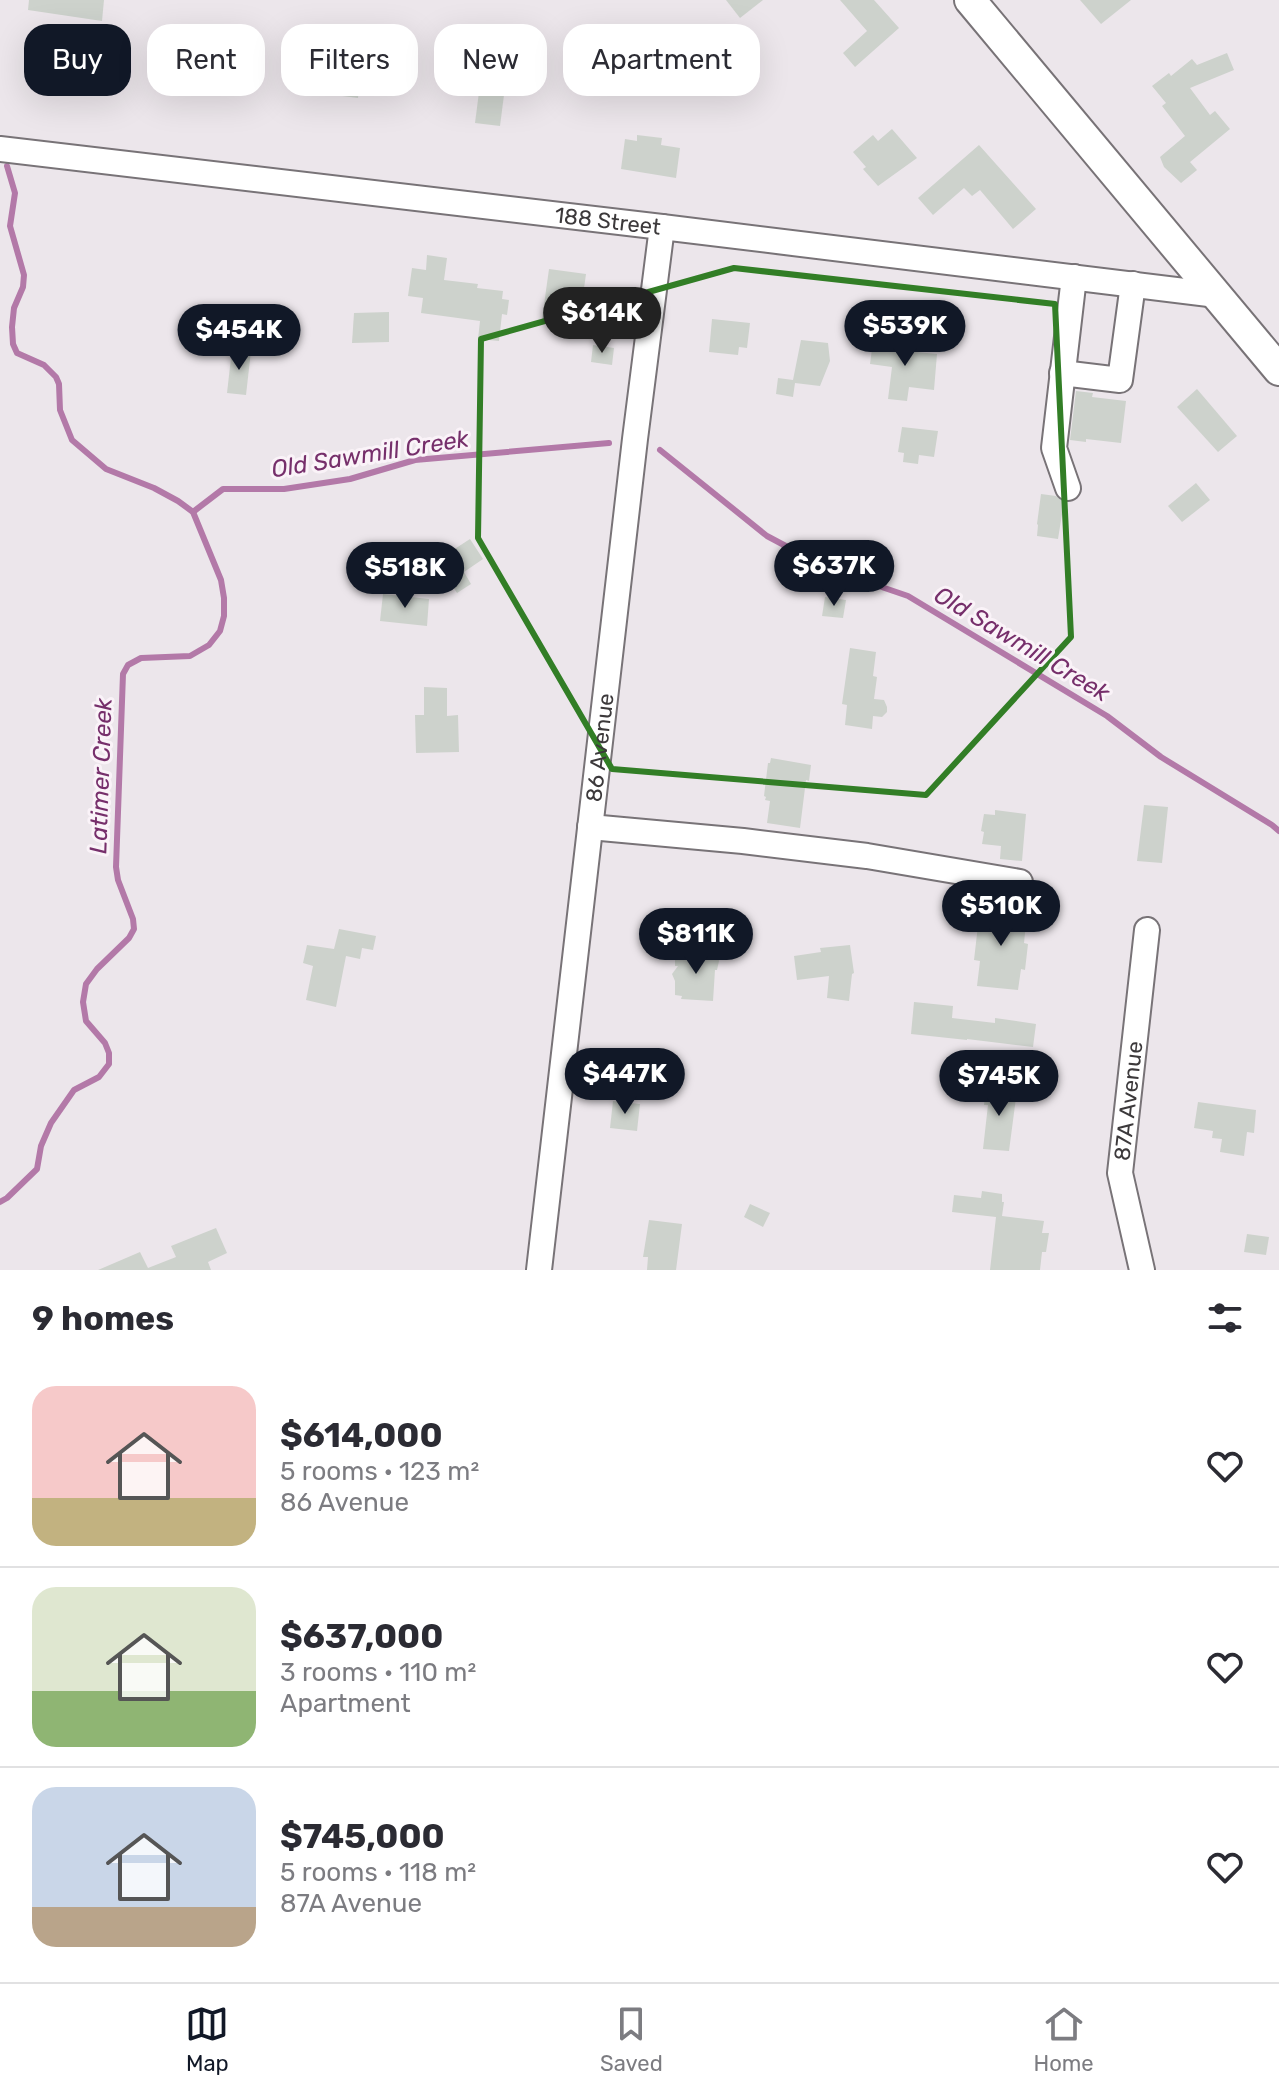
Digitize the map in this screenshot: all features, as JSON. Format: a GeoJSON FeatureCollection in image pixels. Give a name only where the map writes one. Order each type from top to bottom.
{"type":"FeatureCollection","features":[{"type":"Feature","properties":{"kind":"main road"},"geometry":{"type":"LineString","coordinates":[[970,0],[1279,370]]}},
{"type":"Feature","properties":{"kind":"street","name":"188 Street"},"geometry":{"type":"LineString","coordinates":[[0,149],[1217,295]]}},
{"type":"Feature","properties":{"kind":"street","name":"86 Avenue"},"geometry":{"type":"LineString","coordinates":[[539,1270],[662,227]]}},
{"type":"Feature","properties":{"kind":"street"},"geometry":{"type":"LineString","coordinates":[[1068,488],[1054,448],[1074,277]]}},
{"type":"Feature","properties":{"kind":"street"},"geometry":{"type":"LineString","coordinates":[[1062,373],[1120,380],[1133,284]]}},
{"type":"Feature","properties":{"kind":"street"},"geometry":{"type":"LineString","coordinates":[[590,827],[867,856],[1020,882]]}},
{"type":"Feature","properties":{"kind":"street","name":"87A Avenue"},"geometry":{"type":"LineString","coordinates":[[1142,1270],[1120,1173],[1147,930]]}},
{"type":"Feature","properties":{"kind":"highlighted area"},"geometry":{"type":"Polygon","coordinates":[[[734,268],[1055,304],[1071,637],[926,795],[612,769],[478,538],[481,339],[734,268]]]}},
{"type":"Feature","properties":{"kind":"building"},"geometry":{"type":"Polygon","coordinates":[[[29,0],[104,0],[102,21],[28,10],[29,0]]]}},
{"type":"Feature","properties":{"kind":"building"},"geometry":{"type":"Polygon","coordinates":[[[726,0],[763,0],[740,18],[726,0]]]}},
{"type":"Feature","properties":{"kind":"building"},"geometry":{"type":"Polygon","coordinates":[[[840,0],[874,0],[899,28],[855,67],[843,53],[867,31],[840,0]]]}},
{"type":"Feature","properties":{"kind":"building"},"geometry":{"type":"Polygon","coordinates":[[[1080,0],[1131,0],[1101,24],[1080,0]]]}},
{"type":"Feature","properties":{"kind":"building"},"geometry":{"type":"Polygon","coordinates":[[[1227,53],[1234,70],[1190,88],[1210,115],[1215,111],[1230,129],[1190,162],[1197,170],[1181,183],[1164,167],[1160,157],[1185,136],[1162,106],[1166,103],[1152,86],[1192,59],[1197,65],[1227,53]]]}},
{"type":"Feature","properties":{"kind":"building"},"geometry":{"type":"Polygon","coordinates":[[[478,96],[504,96],[500,126],[475,123],[478,96]]]}},
{"type":"Feature","properties":{"kind":"building"},"geometry":{"type":"Polygon","coordinates":[[[892,129],[917,158],[878,186],[853,152],[873,135],[878,141],[892,129]]]}},
{"type":"Feature","properties":{"kind":"building"},"geometry":{"type":"Polygon","coordinates":[[[637,135],[662,138],[661,145],[680,148],[676,178],[621,169],[625,139],[637,141],[637,135]]]}},
{"type":"Feature","properties":{"kind":"building"},"geometry":{"type":"Polygon","coordinates":[[[979,145],[1036,209],[1013,229],[980,190],[972,196],[964,188],[933,215],[918,198],[979,145]]]}},
{"type":"Feature","properties":{"kind":"building"},"geometry":{"type":"Polygon","coordinates":[[[427,255],[447,258],[444,280],[503,291],[502,299],[509,300],[507,315],[502,314],[499,341],[478,339],[480,321],[421,313],[423,298],[408,296],[412,268],[426,270],[427,255]]]}},
{"type":"Feature","properties":{"kind":"building"},"geometry":{"type":"Polygon","coordinates":[[[549,269],[586,274],[579,324],[542,319],[549,269]]]}},
{"type":"Feature","properties":{"kind":"building"},"geometry":{"type":"Polygon","coordinates":[[[389,312],[389,342],[352,343],[354,313],[389,312]]]}},
{"type":"Feature","properties":{"kind":"building"},"geometry":{"type":"Polygon","coordinates":[[[712,319],[750,323],[747,348],[739,347],[738,355],[709,352],[712,319]]]}},
{"type":"Feature","properties":{"kind":"building"},"geometry":{"type":"Polygon","coordinates":[[[801,340],[828,343],[830,361],[820,386],[795,383],[793,397],[776,394],[778,378],[793,380],[801,340]]]}},
{"type":"Feature","properties":{"kind":"building"},"geometry":{"type":"Polygon","coordinates":[[[873,341],[917,347],[916,352],[937,354],[934,390],[909,387],[907,401],[888,399],[892,367],[870,364],[873,341]]]}},
{"type":"Feature","properties":{"kind":"building"},"geometry":{"type":"Polygon","coordinates":[[[593,345],[614,348],[612,365],[591,362],[593,345]]]}},
{"type":"Feature","properties":{"kind":"building"},"geometry":{"type":"Polygon","coordinates":[[[232,349],[251,351],[246,395],[227,393],[232,349]]]}},
{"type":"Feature","properties":{"kind":"building"},"geometry":{"type":"Polygon","coordinates":[[[1197,389],[1237,436],[1218,452],[1177,407],[1197,389]]]}},
{"type":"Feature","properties":{"kind":"building"},"geometry":{"type":"Polygon","coordinates":[[[1076,391],[1093,393],[1092,397],[1126,401],[1121,443],[1070,440],[1076,391]]]}},
{"type":"Feature","properties":{"kind":"building"},"geometry":{"type":"Polygon","coordinates":[[[902,427],[938,431],[934,457],[919,455],[918,464],[903,462],[904,453],[898,452],[902,427]]]}},
{"type":"Feature","properties":{"kind":"building"},"geometry":{"type":"Polygon","coordinates":[[[1196,483],[1210,500],[1182,522],[1168,506],[1196,483]]]}},
{"type":"Feature","properties":{"kind":"building"},"geometry":{"type":"Polygon","coordinates":[[[1041,494],[1056,496],[1064,502],[1058,539],[1037,536],[1041,494]]]}},
{"type":"Feature","properties":{"kind":"building"},"geometry":{"type":"Polygon","coordinates":[[[470,539],[483,559],[464,572],[471,584],[457,593],[450,582],[440,588],[427,567],[470,539]]]}},
{"type":"Feature","properties":{"kind":"building"},"geometry":{"type":"Polygon","coordinates":[[[383,594],[429,599],[427,626],[380,621],[383,594]]]}},
{"type":"Feature","properties":{"kind":"building"},"geometry":{"type":"Polygon","coordinates":[[[825,597],[846,600],[843,618],[822,616],[825,597]]]}},
{"type":"Feature","properties":{"kind":"building"},"geometry":{"type":"Polygon","coordinates":[[[850,648],[876,652],[874,699],[884,700],[887,712],[882,717],[873,716],[872,729],[845,725],[847,705],[842,704],[850,648]]]}},
{"type":"Feature","properties":{"kind":"building"},"geometry":{"type":"Polygon","coordinates":[[[424,687],[447,688],[447,716],[458,715],[459,752],[416,753],[415,715],[424,715],[424,687]]]}},
{"type":"Feature","properties":{"kind":"building"},"geometry":{"type":"Polygon","coordinates":[[[771,758],[811,765],[800,828],[767,823],[770,801],[765,800],[764,796],[771,758]]]}},
{"type":"Feature","properties":{"kind":"building"},"geometry":{"type":"Polygon","coordinates":[[[1144,805],[1168,807],[1162,863],[1137,861],[1144,805]]]}},
{"type":"Feature","properties":{"kind":"building"},"geometry":{"type":"Polygon","coordinates":[[[995,810],[1026,814],[1022,861],[1000,859],[1001,846],[982,844],[984,814],[995,815],[995,810]]]}},
{"type":"Feature","properties":{"kind":"building"},"geometry":{"type":"Polygon","coordinates":[[[980,908],[1027,913],[1025,970],[1021,969],[1018,990],[977,986],[980,961],[974,960],[980,908]]]}},
{"type":"Feature","properties":{"kind":"building"},"geometry":{"type":"Polygon","coordinates":[[[339,929],[376,936],[373,950],[362,948],[360,959],[346,956],[336,1007],[306,1000],[313,966],[303,963],[307,945],[334,949],[339,929]]]}},
{"type":"Feature","properties":{"kind":"building"},"geometry":{"type":"Polygon","coordinates":[[[850,945],[854,973],[849,1001],[827,998],[829,976],[797,980],[794,956],[821,952],[820,948],[850,945]]]}},
{"type":"Feature","properties":{"kind":"building"},"geometry":{"type":"Polygon","coordinates":[[[701,951],[717,952],[719,961],[715,970],[713,1001],[681,999],[682,996],[675,995],[672,974],[678,966],[675,966],[675,956],[702,955],[701,951]]]}},
{"type":"Feature","properties":{"kind":"building"},"geometry":{"type":"Polygon","coordinates":[[[914,1002],[953,1006],[952,1018],[995,1023],[995,1018],[1036,1024],[1033,1047],[911,1034],[914,1002]]]}},
{"type":"Feature","properties":{"kind":"building"},"geometry":{"type":"Polygon","coordinates":[[[986,1086],[1017,1090],[1009,1151],[983,1149],[988,1105],[984,1105],[986,1086]]]}},
{"type":"Feature","properties":{"kind":"building"},"geometry":{"type":"Polygon","coordinates":[[[613,1101],[640,1104],[637,1131],[610,1128],[613,1101]]]}},
{"type":"Feature","properties":{"kind":"building"},"geometry":{"type":"Polygon","coordinates":[[[1198,1102],[1256,1110],[1254,1133],[1247,1132],[1244,1156],[1220,1152],[1222,1139],[1212,1138],[1213,1131],[1194,1128],[1198,1102]]]}},
{"type":"Feature","properties":{"kind":"building"},"geometry":{"type":"Polygon","coordinates":[[[982,1191],[1002,1194],[1002,1216],[1044,1221],[1042,1233],[1049,1233],[1040,1270],[990,1270],[996,1217],[952,1212],[954,1195],[981,1198],[982,1191]]]}},
{"type":"Feature","properties":{"kind":"building"},"geometry":{"type":"Polygon","coordinates":[[[750,1204],[770,1213],[763,1227],[744,1217],[750,1204]]]}},
{"type":"Feature","properties":{"kind":"building"},"geometry":{"type":"Polygon","coordinates":[[[649,1220],[682,1224],[676,1270],[647,1270],[648,1257],[643,1257],[649,1220]]]}},
{"type":"Feature","properties":{"kind":"building"},"geometry":{"type":"Polygon","coordinates":[[[216,1228],[227,1253],[208,1262],[211,1270],[98,1270],[140,1252],[148,1268],[176,1257],[171,1246],[216,1228]]]}},
{"type":"Feature","properties":{"kind":"building"},"geometry":{"type":"Polygon","coordinates":[[[1247,1234],[1269,1237],[1266,1255],[1244,1252],[1247,1234]]]}},
{"type":"Feature","properties":{"kind":"waterway","name":"Latimer Creek"},"geometry":{"type":"LineString","coordinates":[[0,1202],[37,1169],[41,1146],[51,1123],[74,1090],[99,1077],[109,1064],[105,1043],[86,1021],[83,1002],[86,984],[134,929],[116,867],[123,674],[128,665],[141,658],[190,656],[209,645],[220,631],[224,616],[221,580],[193,512],[154,488],[106,469],[72,440],[60,410],[56,377],[44,365],[17,353],[12,327],[24,275],[10,226],[15,193],[7,166]]}},
{"type":"Feature","properties":{"kind":"waterway","name":"Old Sawmill Creek"},"geometry":{"type":"LineString","coordinates":[[193,512],[223,489],[284,489],[350,479],[415,460],[609,443]]}},
{"type":"Feature","properties":{"kind":"waterway","name":"Old Sawmill Creek"},"geometry":{"type":"LineString","coordinates":[[660,450],[767,536],[829,569],[908,596],[1107,716],[1161,757],[1279,831]]}}]}
